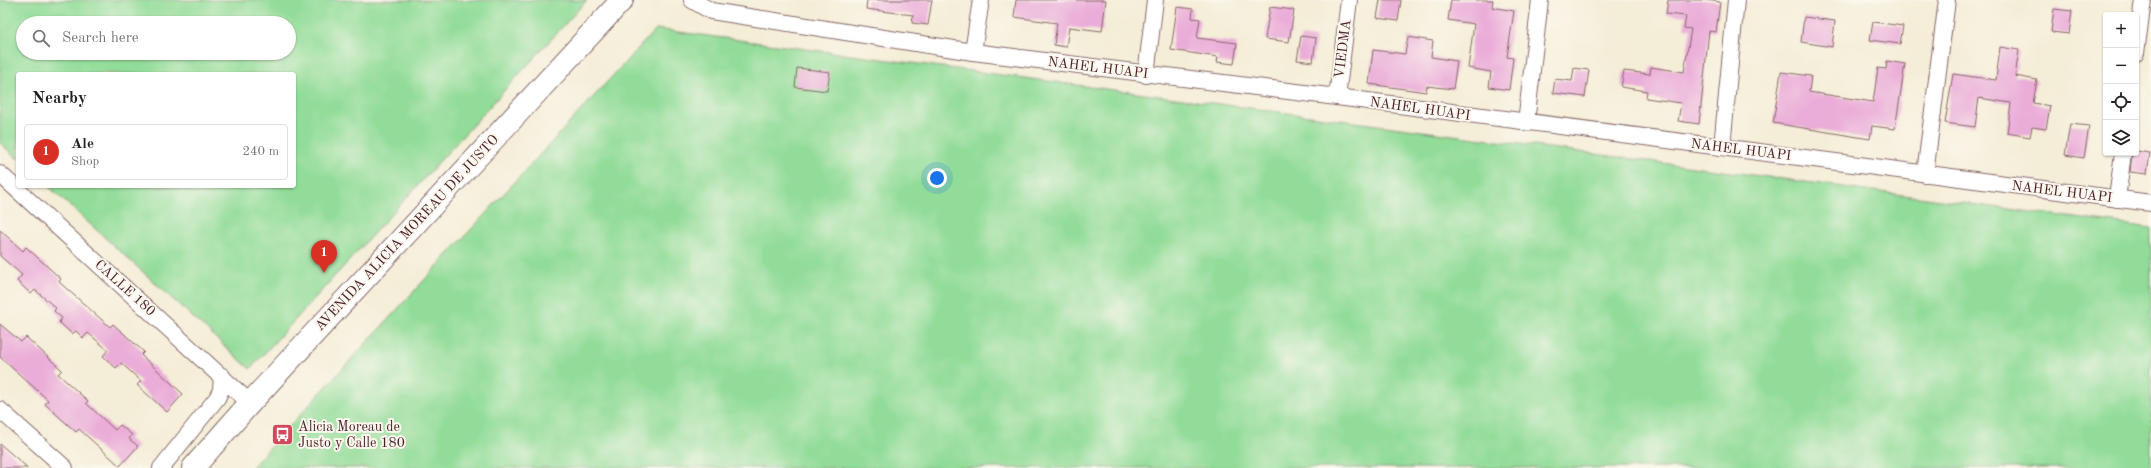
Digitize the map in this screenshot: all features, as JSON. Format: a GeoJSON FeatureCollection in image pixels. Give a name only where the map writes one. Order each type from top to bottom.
{"type":"FeatureCollection","features":[{"type":"Feature","properties":{"kind":"main road","name":"AVENIDA ALICIA MOREAU DE JUSTO"},"geometry":{"type":"LineString","coordinates":[[193,468],[250,403],[622,0]]}},
{"type":"Feature","properties":{"kind":"street","name":"NAHEL HUAPI"},"geometry":{"type":"LineString","coordinates":[[692,0],[973,52],[1146,75],[1337,97],[1526,123],[2151,203]]}},
{"type":"Feature","properties":{"kind":"street"},"geometry":{"type":"LineString","coordinates":[[973,52],[981,0]]}},
{"type":"Feature","properties":{"kind":"street"},"geometry":{"type":"LineString","coordinates":[[1146,75],[1155,0]]}},
{"type":"Feature","properties":{"kind":"street","name":"VIEDMA"},"geometry":{"type":"LineString","coordinates":[[1337,97],[1349,0]]}},
{"type":"Feature","properties":{"kind":"street"},"geometry":{"type":"LineString","coordinates":[[1526,123],[1540,0]]}},
{"type":"Feature","properties":{"kind":"street"},"geometry":{"type":"LineString","coordinates":[[1722,147],[1736,0]]}},
{"type":"Feature","properties":{"kind":"street"},"geometry":{"type":"LineString","coordinates":[[1925,174],[1947,0]]}},
{"type":"Feature","properties":{"kind":"street"},"geometry":{"type":"LineString","coordinates":[[2137,48],[2143,0]]}},
{"type":"Feature","properties":{"kind":"street"},"geometry":{"type":"LineString","coordinates":[[2118,199],[2123,156]]}},
{"type":"Feature","properties":{"kind":"street","name":"CALLE 180"},"geometry":{"type":"LineString","coordinates":[[0,174],[250,403]]}},
{"type":"Feature","properties":{"kind":"street"},"geometry":{"type":"LineString","coordinates":[[161,468],[217,398],[221,390],[222,376]]}},
{"type":"Feature","properties":{"kind":"street"},"geometry":{"type":"LineString","coordinates":[[0,410],[65,468]]}},
{"type":"Feature","properties":{"kind":"green space"},"geometry":{"type":"Polygon","coordinates":[[[0,0],[587,0],[250,369],[50,188],[296,188],[296,72],[16,72],[16,157],[0,143],[0,0]]]}},
{"type":"Feature","properties":{"kind":"green space"},"geometry":{"type":"Polygon","coordinates":[[[656,29],[2151,228],[2151,468],[251,468],[656,29]]]}},
{"type":"Feature","properties":{"kind":"building"},"geometry":{"type":"Polygon","coordinates":[[[867,0],[932,0],[928,25],[912,23],[913,15],[866,9],[867,0]]]}},
{"type":"Feature","properties":{"kind":"building"},"geometry":{"type":"Polygon","coordinates":[[[1016,0],[1106,0],[1102,31],[1069,27],[1066,47],[1054,45],[1057,23],[1014,17],[1016,0]]]}},
{"type":"Feature","properties":{"kind":"building"},"geometry":{"type":"Polygon","coordinates":[[[1380,0],[1401,0],[1398,21],[1377,18],[1380,0]]]}},
{"type":"Feature","properties":{"kind":"building"},"geometry":{"type":"Polygon","coordinates":[[[1451,0],[1493,0],[1492,7],[1514,11],[1507,57],[1513,58],[1509,90],[1489,87],[1491,72],[1468,68],[1474,24],[1448,20],[1451,0]]]}},
{"type":"Feature","properties":{"kind":"building"},"geometry":{"type":"Polygon","coordinates":[[[1668,0],[1705,0],[1720,2],[1716,32],[1709,31],[1699,124],[1678,121],[1681,103],[1646,98],[1647,91],[1621,87],[1624,71],[1650,74],[1651,67],[1684,72],[1691,29],[1684,28],[1686,16],[1666,14],[1668,0]]]}},
{"type":"Feature","properties":{"kind":"building"},"geometry":{"type":"Polygon","coordinates":[[[1177,7],[1193,9],[1192,18],[1200,19],[1197,38],[1237,43],[1234,64],[1217,62],[1218,57],[1171,50],[1177,7]]]}},
{"type":"Feature","properties":{"kind":"building"},"geometry":{"type":"Polygon","coordinates":[[[1270,7],[1294,10],[1289,42],[1265,39],[1270,7]]]}},
{"type":"Feature","properties":{"kind":"building"},"geometry":{"type":"Polygon","coordinates":[[[2054,9],[2072,11],[2069,34],[2051,32],[2054,9]]]}},
{"type":"Feature","properties":{"kind":"building"},"geometry":{"type":"Polygon","coordinates":[[[1804,17],[1835,21],[1832,47],[1801,42],[1804,17]]]}},
{"type":"Feature","properties":{"kind":"building"},"geometry":{"type":"Polygon","coordinates":[[[1873,22],[1903,26],[1900,44],[1870,40],[1873,22]]]}},
{"type":"Feature","properties":{"kind":"building"},"geometry":{"type":"Polygon","coordinates":[[[1301,36],[1316,38],[1313,62],[1297,60],[1301,36]]]}},
{"type":"Feature","properties":{"kind":"building"},"geometry":{"type":"Polygon","coordinates":[[[1408,37],[1433,41],[1431,57],[1457,61],[1453,89],[1427,86],[1426,92],[1369,84],[1373,50],[1405,54],[1408,37]]]}},
{"type":"Feature","properties":{"kind":"building"},"geometry":{"type":"Polygon","coordinates":[[[2000,47],[2019,50],[2015,76],[2037,80],[2033,103],[2050,106],[2046,129],[2032,127],[2030,137],[2007,133],[2011,103],[1979,98],[1975,127],[1945,123],[1953,74],[1996,80],[2000,47]]]}},
{"type":"Feature","properties":{"kind":"building"},"geometry":{"type":"Polygon","coordinates":[[[1887,61],[1905,64],[1895,129],[1872,126],[1870,139],[1773,123],[1781,72],[1811,76],[1809,92],[1873,102],[1878,68],[1886,69],[1887,61]]]}},
{"type":"Feature","properties":{"kind":"building"},"geometry":{"type":"Polygon","coordinates":[[[797,68],[830,72],[827,91],[795,87],[797,68]]]}},
{"type":"Feature","properties":{"kind":"building"},"geometry":{"type":"Polygon","coordinates":[[[1574,68],[1589,70],[1585,97],[1553,93],[1555,79],[1572,81],[1574,68]]]}},
{"type":"Feature","properties":{"kind":"building"},"geometry":{"type":"Polygon","coordinates":[[[2070,124],[2089,126],[2084,158],[2065,155],[2070,124]]]}},
{"type":"Feature","properties":{"kind":"building"},"geometry":{"type":"Polygon","coordinates":[[[2139,151],[2150,153],[2147,174],[2130,172],[2132,156],[2139,156],[2139,151]]]}},
{"type":"Feature","properties":{"kind":"building"},"geometry":{"type":"Polygon","coordinates":[[[0,230],[23,251],[26,247],[61,279],[59,282],[110,327],[113,324],[144,352],[141,355],[183,394],[167,412],[137,385],[141,381],[121,363],[116,368],[103,356],[108,350],[88,333],[83,338],[76,331],[72,334],[59,322],[62,318],[54,311],[56,308],[35,290],[31,294],[17,281],[22,275],[0,256],[0,230]]]}},
{"type":"Feature","properties":{"kind":"building"},"geometry":{"type":"Polygon","coordinates":[[[0,324],[21,342],[26,337],[62,370],[58,374],[88,401],[86,403],[115,430],[120,425],[132,435],[129,439],[138,446],[120,466],[79,429],[76,432],[45,404],[48,400],[0,357],[0,324]]]}},
{"type":"Feature","properties":{"kind":"building"},"geometry":{"type":"Polygon","coordinates":[[[0,444],[28,468],[0,468],[0,444]]]}},
{"type":"Feature","properties":{"kind":"place","name":"Ale"},"geometry":{"type":"Point","coordinates":[324,273]}},
{"type":"Feature","properties":{"kind":"place","name":"Alicia Moreau de Justo y Calle 180"},"geometry":{"type":"Point","coordinates":[282,435]}}]}
